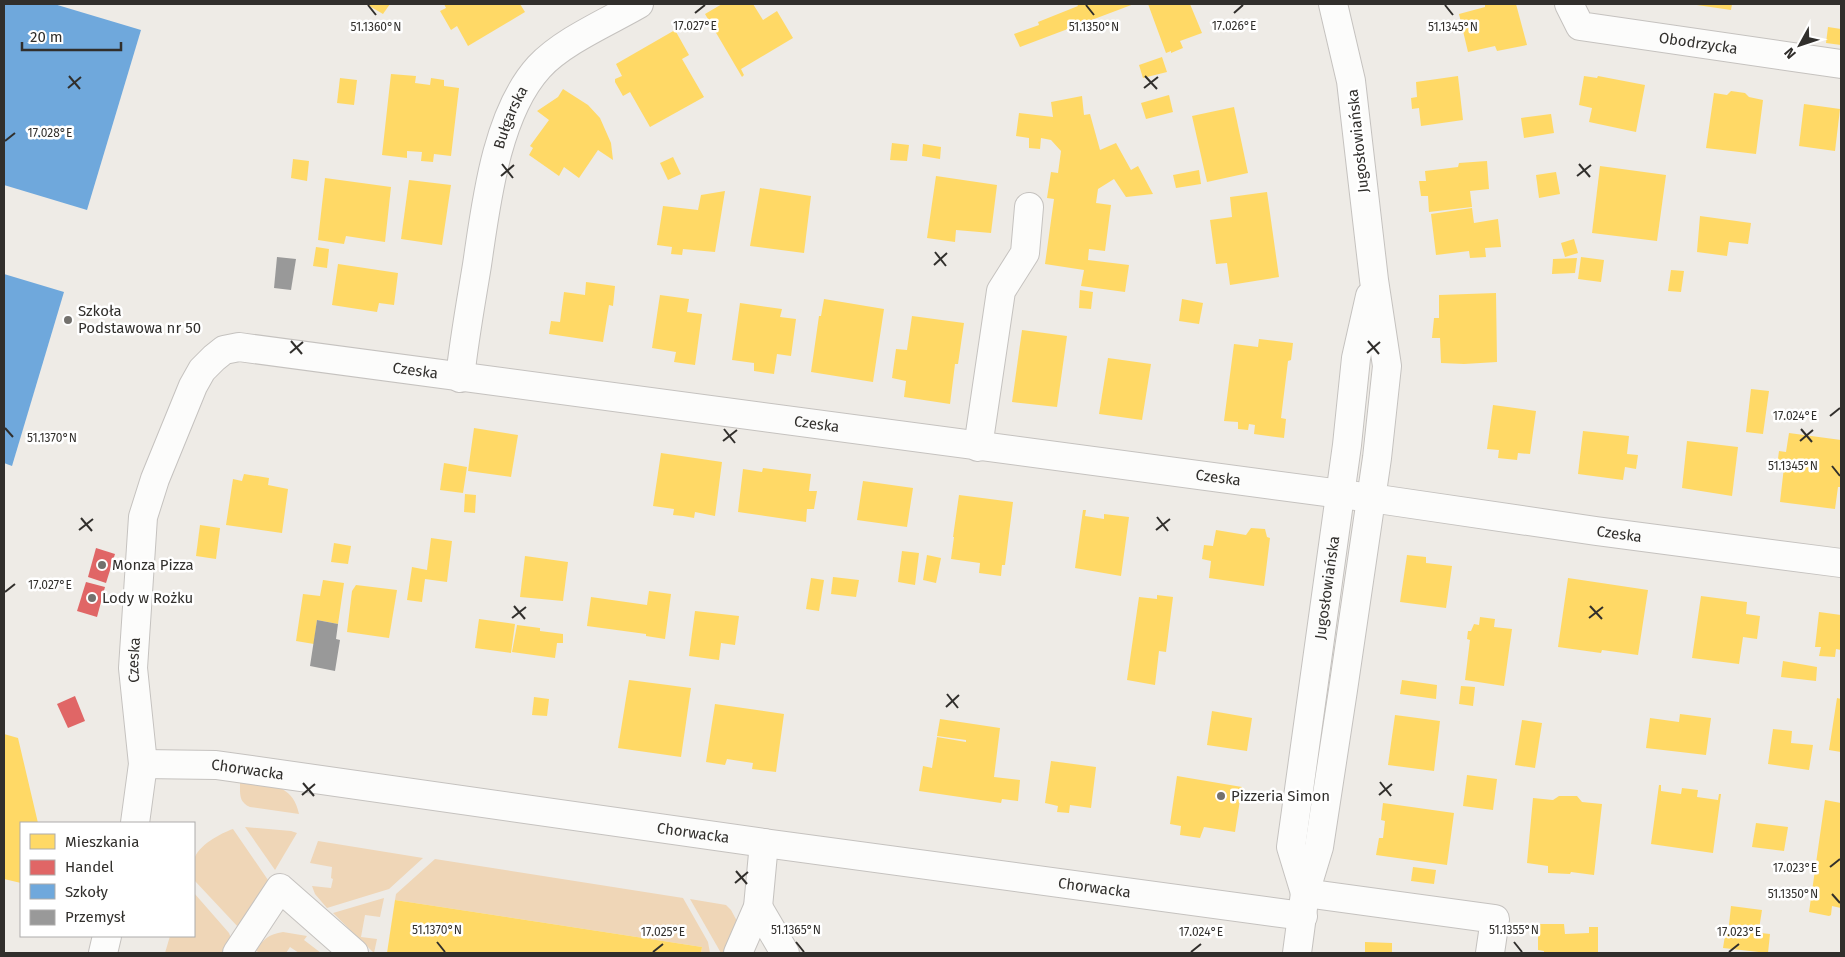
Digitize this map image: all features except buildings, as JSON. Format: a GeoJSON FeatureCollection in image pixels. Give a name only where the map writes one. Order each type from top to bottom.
{"type":"FeatureCollection","features":[{"type":"Feature","properties":{"kind":"street","name":"Bułgarska"},"geometry":{"type":"LineString","coordinates":[[460,378],[489,183],[509,119],[522,92],[539,67],[564,47],[638,4]]}},
{"type":"Feature","properties":{"kind":"street","name":"Jugosłowiańska"},"geometry":{"type":"LineString","coordinates":[[1297,953],[1304,905],[1319,847],[1371,498],[1387,366],[1374,280],[1351,81],[1333,4]]}},
{"type":"Feature","properties":{"kind":"street","name":"Obodrzycka"},"geometry":{"type":"LineString","coordinates":[[1569,4],[1580,26],[1841,64]]}},
{"type":"Feature","properties":{"kind":"street"},"geometry":{"type":"LineString","coordinates":[[978,447],[1001,291],[1025,254],[1029,207]]}},
{"type":"Feature","properties":{"kind":"street","name":"Jugosłowiańska"},"geometry":{"type":"LineString","coordinates":[[1304,905],[1290,846],[1340,494],[1356,358],[1374,280]]}},
{"type":"Feature","properties":{"kind":"street","name":"Czeska"},"geometry":{"type":"LineString","coordinates":[[143,764],[134,668],[143,517],[155,479],[192,386],[202,370],[214,358],[224,350],[239,348],[1371,498],[1841,563]]}},
{"type":"Feature","properties":{"kind":"street"},"geometry":{"type":"LineString","coordinates":[[1313,686],[1343,690]]}},
{"type":"Feature","properties":{"kind":"street"},"geometry":{"type":"LineString","coordinates":[[135,822],[143,764]]}},
{"type":"Feature","properties":{"kind":"street","name":"Chorwacka"},"geometry":{"type":"LineString","coordinates":[[143,764],[216,764],[764,843],[1304,905]]}},
{"type":"Feature","properties":{"kind":"street"},"geometry":{"type":"LineString","coordinates":[[738,953],[758,907],[764,843]]}},
{"type":"Feature","properties":{"kind":"street"},"geometry":{"type":"LineString","coordinates":[[237,953],[280,888],[354,953]]}},
{"type":"Feature","properties":{"kind":"street"},"geometry":{"type":"LineString","coordinates":[[1304,905],[1495,919],[1490,953]]}},
{"type":"Feature","properties":{"kind":"street"},"geometry":{"type":"LineString","coordinates":[[758,907],[785,953]]}},
{"type":"Feature","properties":{"kind":"street"},"geometry":{"type":"LineString","coordinates":[[103,953],[108,937]]}},
{"type":"Feature","properties":{"kind":"shaded area"},"geometry":{"type":"Polygon","coordinates":[[[240,783],[260,783],[285,791],[296,804],[299,814],[246,805],[240,795],[240,783]]]}},
{"type":"Feature","properties":{"kind":"shaded area"},"geometry":{"type":"Polygon","coordinates":[[[245,827],[297,833],[275,870],[245,827]]]}},
{"type":"Feature","properties":{"kind":"shaded area"},"geometry":{"type":"Polygon","coordinates":[[[233,829],[268,880],[239,928],[195,881],[196,855],[204,845],[233,829]]]}},
{"type":"Feature","properties":{"kind":"shaded area"},"geometry":{"type":"Polygon","coordinates":[[[318,841],[423,858],[389,889],[327,908],[315,894],[312,886],[331,888],[333,879],[331,878],[332,867],[310,863],[318,841]]]}},
{"type":"Feature","properties":{"kind":"shaded area"},"geometry":{"type":"Polygon","coordinates":[[[435,859],[683,898],[708,942],[710,953],[701,953],[702,947],[395,900],[396,894],[435,859]]]}},
{"type":"Feature","properties":{"kind":"shaded area"},"geometry":{"type":"Polygon","coordinates":[[[195,894],[230,936],[228,946],[223,953],[165,953],[170,937],[195,937],[195,894]]]}},
{"type":"Feature","properties":{"kind":"shaded area"},"geometry":{"type":"Polygon","coordinates":[[[384,898],[380,917],[365,915],[361,937],[377,939],[374,953],[333,913],[384,898]]]}},
{"type":"Feature","properties":{"kind":"shaded area"},"geometry":{"type":"Polygon","coordinates":[[[690,899],[726,905],[731,910],[738,923],[727,953],[721,953],[690,899]]]}},
{"type":"Feature","properties":{"kind":"shaded area"},"geometry":{"type":"Polygon","coordinates":[[[283,932],[307,936],[304,940],[321,953],[299,953],[290,947],[286,953],[261,953],[256,951],[267,938],[283,932]]]}},
{"type":"Feature","properties":{"kind":"place","name":"Szkoła Podstawowa nr 50"},"geometry":{"type":"Point","coordinates":[68,320]}},
{"type":"Feature","properties":{"kind":"place","name":"Monza Pizza"},"geometry":{"type":"Point","coordinates":[102,565]}},
{"type":"Feature","properties":{"kind":"place","name":"Lody w Rożku"},"geometry":{"type":"Point","coordinates":[92,598]}},
{"type":"Feature","properties":{"kind":"place","name":"Pizzeria Simon"},"geometry":{"type":"Point","coordinates":[1221,796]}}]}
